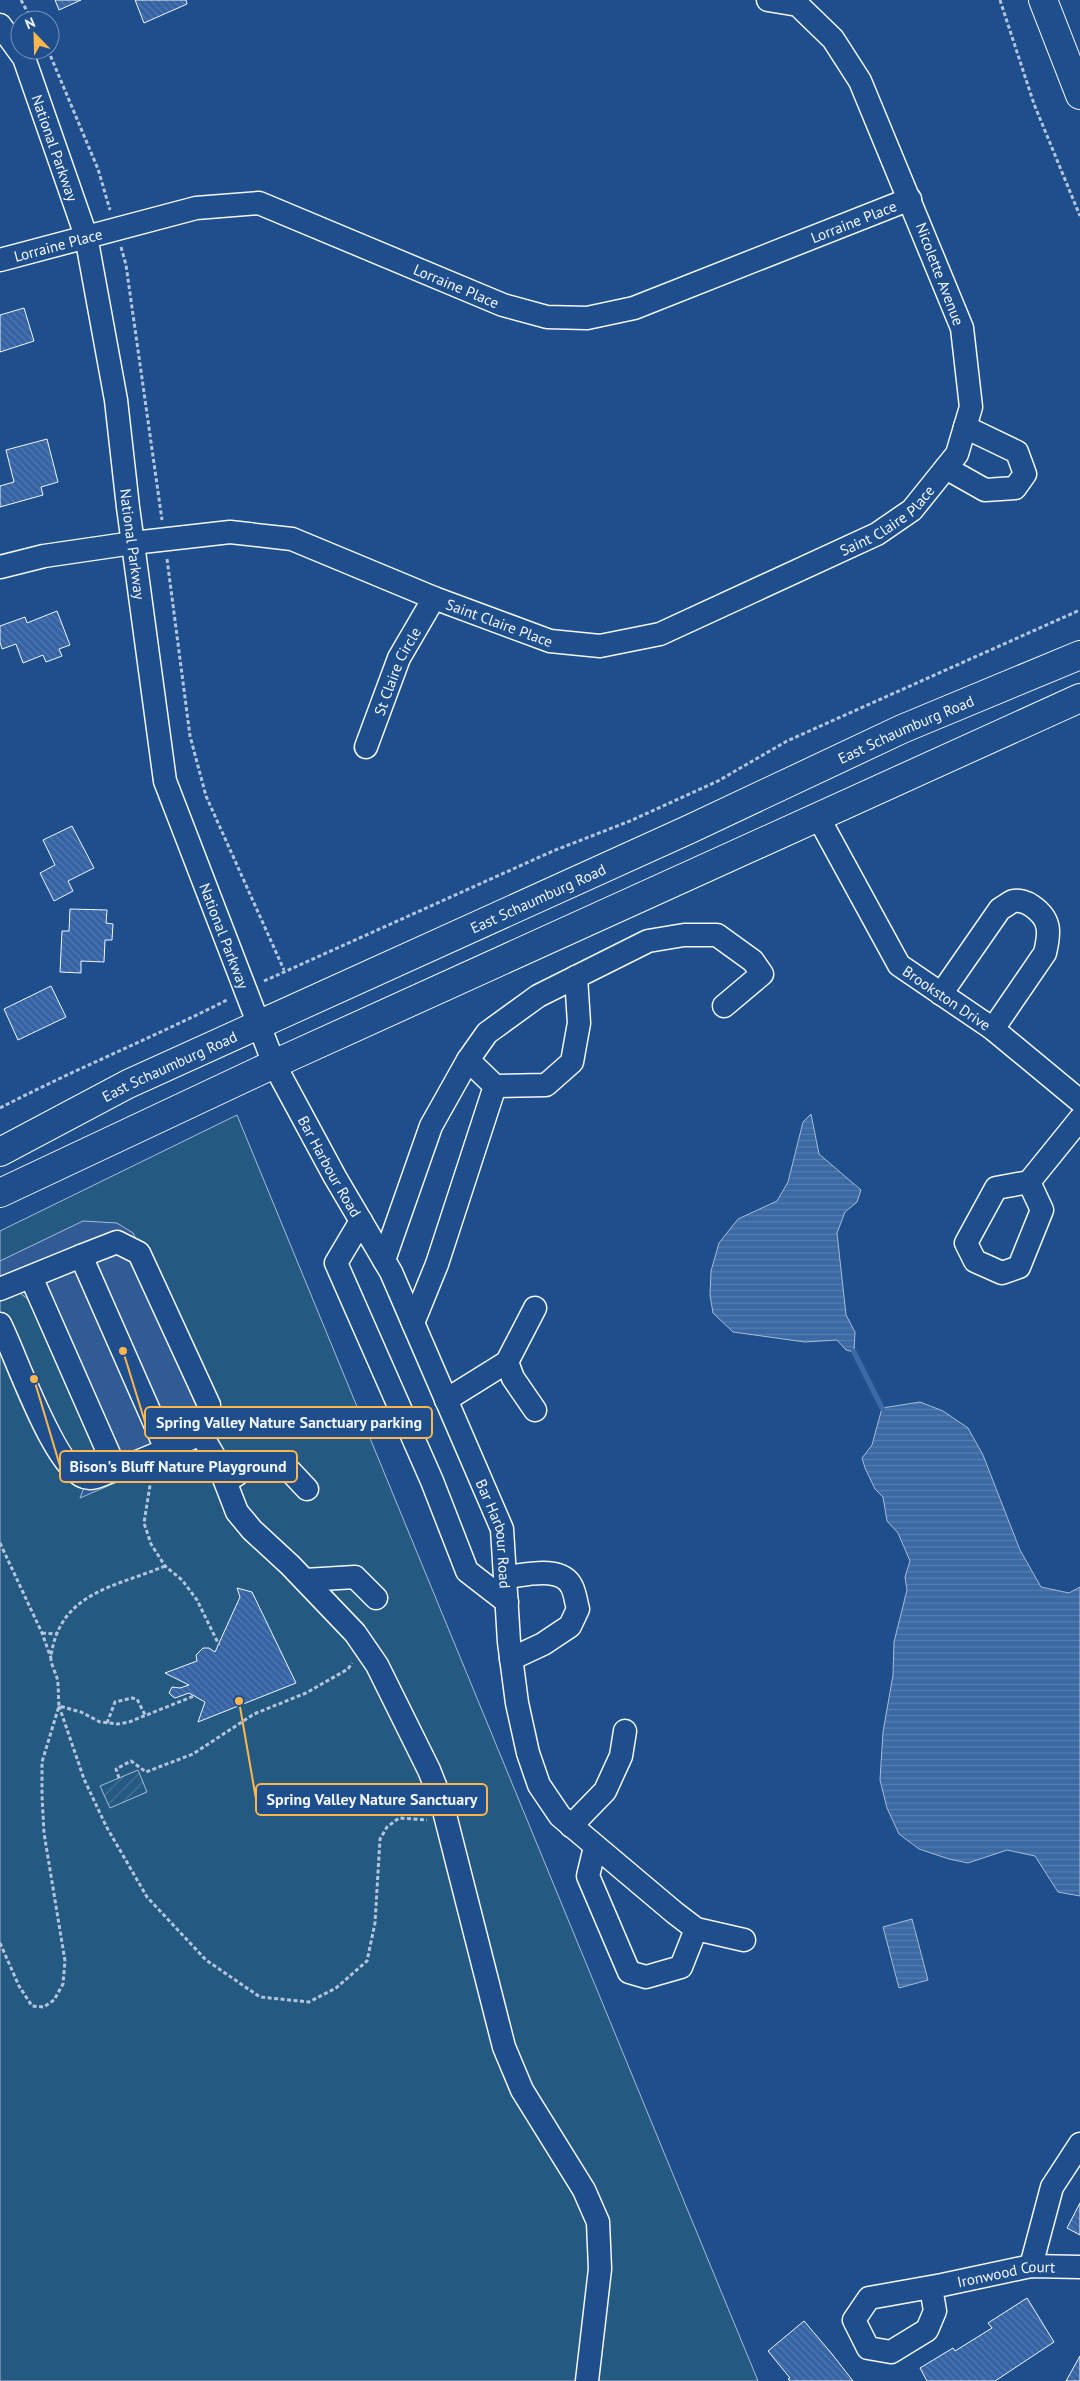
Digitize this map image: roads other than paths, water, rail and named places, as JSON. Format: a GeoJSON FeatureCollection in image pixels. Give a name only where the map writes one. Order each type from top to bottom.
{"type":"FeatureCollection","features":[{"type":"Feature","properties":{"kind":"main road"},"geometry":{"type":"LineString","coordinates":[[1043,0],[1080,95]]}},
{"type":"Feature","properties":{"kind":"main road","name":"East Schaumburg Road"},"geometry":{"type":"LineString","coordinates":[[0,1152],[128,1084],[690,829],[902,729],[1080,654]]}},
{"type":"Feature","properties":{"kind":"main road"},"geometry":{"type":"LineString","coordinates":[[0,1193],[274,1064],[818,815],[1080,698]]}},
{"type":"Feature","properties":{"kind":"street","name":"Nicolette Avenue"},"geometry":{"type":"LineString","coordinates":[[768,0],[798,5],[832,39],[860,81],[962,328],[971,407],[951,461]]}},
{"type":"Feature","properties":{"kind":"street","name":"National Parkway"},"geometry":{"type":"LineString","coordinates":[[0,25],[24,58],[86,236],[116,400],[133,543],[166,781],[274,1064]]}},
{"type":"Feature","properties":{"kind":"street","name":"Lorraine Place"},"geometry":{"type":"LineString","coordinates":[[0,260],[196,208],[259,203],[503,305],[547,317],[587,318],[634,308],[910,199]]}},
{"type":"Feature","properties":{"kind":"street"},"geometry":{"type":"LineString","coordinates":[[951,461],[985,490],[1015,488],[1025,474],[1017,452],[965,427]]}},
{"type":"Feature","properties":{"kind":"street","name":"Saint Claire Place"},"geometry":{"type":"LineString","coordinates":[[0,567],[44,556],[133,543],[230,532],[292,539],[434,598],[550,642],[600,646],[660,634],[877,534],[912,510],[951,461]]}},
{"type":"Feature","properties":{"kind":"street","name":"St Claire Circle"},"geometry":{"type":"LineString","coordinates":[[366,747],[399,658],[434,598]]}},
{"type":"Feature","properties":{"kind":"street","name":"Brookston Drive"},"geometry":{"type":"LineString","coordinates":[[818,815],[899,965],[992,1028],[1080,1101]]}},
{"type":"Feature","properties":{"kind":"street"},"geometry":{"type":"LineString","coordinates":[[941,994],[1000,910],[1014,901],[1027,902],[1042,912],[1047,920],[1048,939],[1045,953],[992,1028]]}},
{"type":"Feature","properties":{"kind":"street"},"geometry":{"type":"LineString","coordinates":[[384,1260],[432,1126],[468,1060],[487,1033],[538,996],[576,976],[648,941],[684,935],[717,935],[753,961],[762,974],[724,1006]]}},
{"type":"Feature","properties":{"kind":"street"},"geometry":{"type":"LineString","coordinates":[[468,1060],[496,1086],[546,1085],[572,1062],[579,1023],[576,976]]}},
{"type":"Feature","properties":{"kind":"street","name":"Bar Harbour Road"},"geometry":{"type":"LineString","coordinates":[[274,1064],[384,1260],[413,1322],[502,1529],[507,1577],[511,1659],[524,1736],[539,1785],[560,1816],[653,1897],[696,1929],[744,1940]]}},
{"type":"Feature","properties":{"kind":"street"},"geometry":{"type":"LineString","coordinates":[[413,1322],[437,1264],[496,1086]]}},
{"type":"Feature","properties":{"kind":"street"},"geometry":{"type":"LineString","coordinates":[[1029,1182],[1080,1119]]}},
{"type":"Feature","properties":{"kind":"street"},"geometry":{"type":"LineString","coordinates":[[361,1220],[336,1263],[432,1481],[467,1571],[508,1602]]}},
{"type":"Feature","properties":{"kind":"street"},"geometry":{"type":"LineString","coordinates":[[0,1289],[117,1242],[139,1253],[209,1405],[201,1434],[218,1463],[237,1512],[252,1530],[305,1580],[355,1633],[377,1664],[429,1770],[442,1803],[504,2047],[522,2090],[584,2190],[598,2222],[600,2269],[586,2381]]}},
{"type":"Feature","properties":{"kind":"street"},"geometry":{"type":"LineString","coordinates":[[81,1256],[159,1452]]}},
{"type":"Feature","properties":{"kind":"street"},"geometry":{"type":"LineString","coordinates":[[30,1277],[116,1470]]}},
{"type":"Feature","properties":{"kind":"street"},"geometry":{"type":"LineString","coordinates":[[446,1400],[507,1362],[535,1308]]}},
{"type":"Feature","properties":{"kind":"street"},"geometry":{"type":"LineString","coordinates":[[0,1324],[51,1439],[68,1466],[80,1476],[90,1478],[116,1470],[201,1434]]}},
{"type":"Feature","properties":{"kind":"street"},"geometry":{"type":"LineString","coordinates":[[507,1362],[513,1378],[535,1410]]}},
{"type":"Feature","properties":{"kind":"street"},"geometry":{"type":"LineString","coordinates":[[226,1482],[252,1464],[290,1472],[307,1489]]}},
{"type":"Feature","properties":{"kind":"street"},"geometry":{"type":"LineString","coordinates":[[507,1577],[538,1573],[561,1576],[572,1585],[578,1609],[570,1626],[543,1644],[511,1659]]}},
{"type":"Feature","properties":{"kind":"street"},"geometry":{"type":"LineString","coordinates":[[305,1580],[354,1577],[376,1598]]}},
{"type":"Feature","properties":{"kind":"street"},"geometry":{"type":"LineString","coordinates":[[571,1826],[605,1790],[621,1756],[625,1731]]}},
{"type":"Feature","properties":{"kind":"street"},"geometry":{"type":"LineString","coordinates":[[595,1847],[588,1876],[629,1972],[646,1976],[681,1968],[696,1929]]}},
{"type":"Feature","properties":{"kind":"street"},"geometry":{"type":"LineString","coordinates":[[1031,2266],[1052,2187],[1080,2144]]}},
{"type":"Feature","properties":{"kind":"street","name":"Ironwood Court"},"geometry":{"type":"LineString","coordinates":[[931,2287],[1031,2266],[1080,2267]]}},
{"type":"Feature","properties":{"kind":"waterway"},"geometry":{"type":"LineString","coordinates":[[854,1352],[882,1408]]}},
{"type":"Feature","properties":{"kind":"place","name":"Spring Valley Nature Sanctuary parking"},"geometry":{"type":"Point","coordinates":[123,1351]}},
{"type":"Feature","properties":{"kind":"place","name":"Bison's Bluff Nature Playground"},"geometry":{"type":"Point","coordinates":[34,1379]}},
{"type":"Feature","properties":{"kind":"place","name":"Spring Valley Nature Sanctuary"},"geometry":{"type":"Point","coordinates":[239,1701]}}]}
